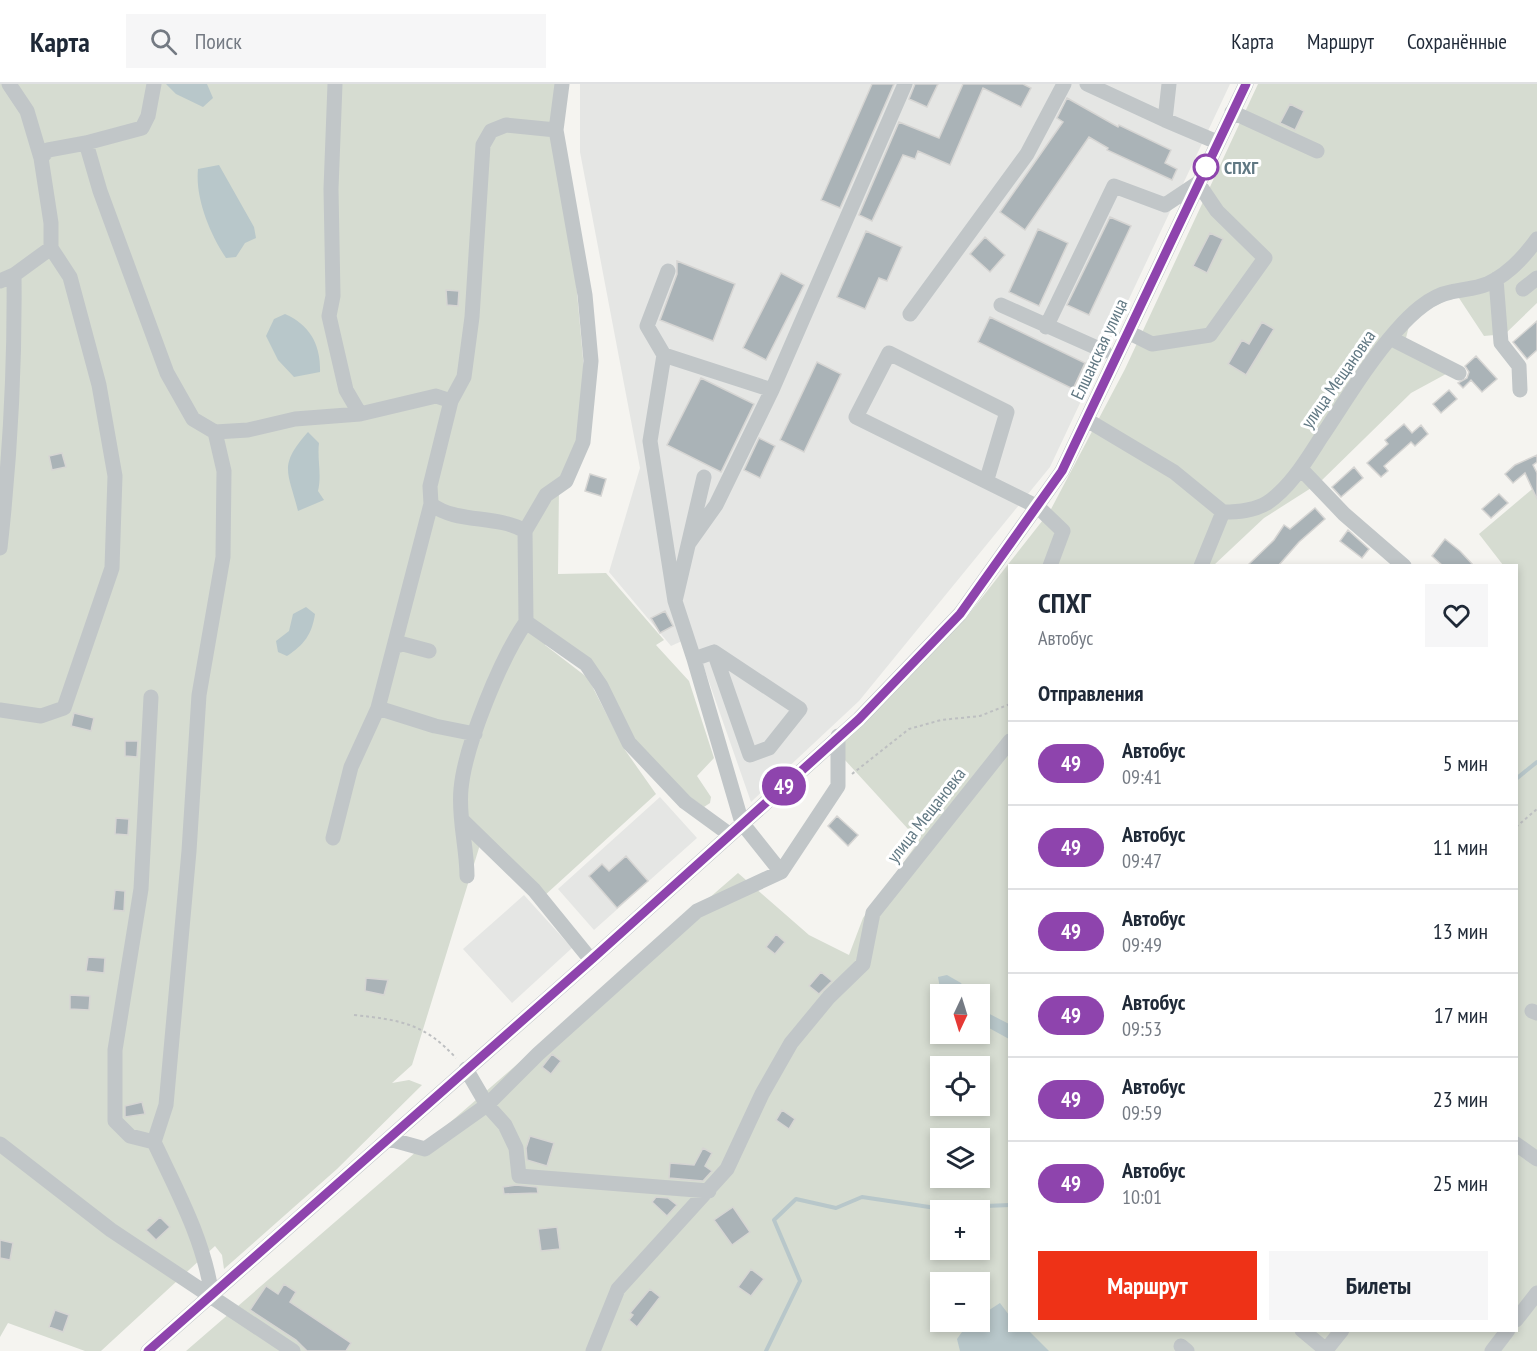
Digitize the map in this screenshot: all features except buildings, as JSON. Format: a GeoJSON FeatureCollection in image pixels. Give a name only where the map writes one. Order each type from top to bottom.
{"type":"FeatureCollection","features":[{"type":"Feature","properties":{"kind":"street"},"geometry":{"type":"LineString","coordinates":[[0,710],[40,716],[64,708],[79,670],[112,568],[115,477],[99,385],[70,278],[51,248],[51,223],[41,158],[27,111],[9,84]]}},
{"type":"Feature","properties":{"kind":"street"},"geometry":{"type":"LineString","coordinates":[[41,158],[48,150],[87,144],[142,128],[148,116],[154,84]]}},
{"type":"Feature","properties":{"kind":"street"},"geometry":{"type":"LineString","coordinates":[[335,84],[331,189],[333,296],[329,315],[346,390],[360,414]]}},
{"type":"Feature","properties":{"kind":"street"},"geometry":{"type":"LineString","coordinates":[[467,876],[460,791],[468,751],[511,642],[526,622],[525,531],[546,495],[566,481],[583,442],[591,361],[585,295],[556,130],[562,84]]}},
{"type":"Feature","properties":{"kind":"street"},"geometry":{"type":"LineString","coordinates":[[689,543],[716,505],[772,390],[905,84]]}},
{"type":"Feature","properties":{"kind":"street"},"geometry":{"type":"LineString","coordinates":[[910,314],[1027,153],[1064,84]]}},
{"type":"Feature","properties":{"kind":"street"},"geometry":{"type":"LineString","coordinates":[[1087,84],[1217,142]]}},
{"type":"Feature","properties":{"kind":"street"},"geometry":{"type":"LineString","coordinates":[[1165,120],[1169,84]]}},
{"type":"Feature","properties":{"kind":"street","name":"Елшанская улица"},"geometry":{"type":"LineString","coordinates":[[148,1351],[591,960],[859,719],[960,614],[1062,471],[1130,333],[1246,84]]}},
{"type":"Feature","properties":{"kind":"street"},"geometry":{"type":"LineString","coordinates":[[1232,112],[1317,151]]}},
{"type":"Feature","properties":{"kind":"street"},"geometry":{"type":"LineString","coordinates":[[333,838],[351,767],[378,708],[396,646],[431,504],[430,486],[451,401],[464,377],[472,317],[483,144],[490,131],[506,125],[556,130]]}},
{"type":"Feature","properties":{"kind":"street"},"geometry":{"type":"LineString","coordinates":[[87,144],[100,191],[166,373],[193,419],[215,432],[248,430],[295,418],[324,419],[360,414],[436,396],[451,401]]}},
{"type":"Feature","properties":{"kind":"street"},"geometry":{"type":"LineString","coordinates":[[1046,327],[1114,186],[1165,205],[1198,183],[1217,211],[1265,258],[1210,335],[1152,344],[1130,333]]}},
{"type":"Feature","properties":{"kind":"street","name":"улица Мещановка"},"geometry":{"type":"LineString","coordinates":[[1223,512],[1244,512],[1267,503],[1300,469],[1360,377],[1413,313],[1434,298],[1449,292],[1476,288],[1496,279],[1524,256],[1537,239]]}},
{"type":"Feature","properties":{"kind":"street"},"geometry":{"type":"LineString","coordinates":[[0,548],[7,478],[15,344],[7,278],[51,248]]}},
{"type":"Feature","properties":{"kind":"street"},"geometry":{"type":"LineString","coordinates":[[668,271],[647,326],[663,355],[650,441],[675,601],[742,823],[781,872]]}},
{"type":"Feature","properties":{"kind":"street"},"geometry":{"type":"LineString","coordinates":[[1523,289],[1537,278]]}},
{"type":"Feature","properties":{"kind":"street"},"geometry":{"type":"LineString","coordinates":[[1496,279],[1501,343],[1519,366],[1520,390]]}},
{"type":"Feature","properties":{"kind":"street"},"geometry":{"type":"LineString","coordinates":[[1001,305],[1104,351]]}},
{"type":"Feature","properties":{"kind":"street"},"geometry":{"type":"LineString","coordinates":[[1390,338],[1459,373]]}},
{"type":"Feature","properties":{"kind":"street"},"geometry":{"type":"LineString","coordinates":[[987,479],[1007,412],[889,353],[856,417],[987,479],[1038,507],[1063,531],[1051,564]]}},
{"type":"Feature","properties":{"kind":"street"},"geometry":{"type":"LineString","coordinates":[[663,355],[772,390]]}},
{"type":"Feature","properties":{"kind":"street"},"geometry":{"type":"LineString","coordinates":[[1087,420],[1174,472],[1223,512],[1202,564]]}},
{"type":"Feature","properties":{"kind":"street"},"geometry":{"type":"LineString","coordinates":[[212,1296],[207,1263],[197,1234],[154,1142],[166,1105],[189,851],[199,695],[223,557],[224,471],[215,432]]}},
{"type":"Feature","properties":{"kind":"street"},"geometry":{"type":"LineString","coordinates":[[1300,469],[1344,514],[1402,564]]}},
{"type":"Feature","properties":{"kind":"street"},"geometry":{"type":"LineString","coordinates":[[675,601],[704,477]]}},
{"type":"Feature","properties":{"kind":"street"},"geometry":{"type":"LineString","coordinates":[[431,504],[440,512],[510,522],[525,531]]}},
{"type":"Feature","properties":{"kind":"street"},"geometry":{"type":"LineString","coordinates":[[526,622],[586,664],[601,686],[629,743],[685,802],[729,834]]}},
{"type":"Feature","properties":{"kind":"street"},"geometry":{"type":"LineString","coordinates":[[396,646],[403,644],[429,651]]}},
{"type":"Feature","properties":{"kind":"street"},"geometry":{"type":"LineString","coordinates":[[694,659],[714,652]]}},
{"type":"Feature","properties":{"kind":"street"},"geometry":{"type":"LineString","coordinates":[[714,652],[800,709],[769,748],[750,755],[714,652]]}},
{"type":"Feature","properties":{"kind":"street"},"geometry":{"type":"LineString","coordinates":[[151,697],[141,889],[115,1050],[115,1121],[130,1136],[154,1142]]}},
{"type":"Feature","properties":{"kind":"street"},"geometry":{"type":"LineString","coordinates":[[378,708],[435,726],[475,734]]}},
{"type":"Feature","properties":{"kind":"street"},"geometry":{"type":"LineString","coordinates":[[389,1139],[425,1149],[488,1105],[538,1054],[697,911],[781,872],[838,786],[838,736]]}},
{"type":"Feature","properties":{"kind":"street","name":"улица Мещановка"},"geometry":{"type":"LineString","coordinates":[[709,1191],[727,1169],[762,1094],[791,1043],[829,997],[863,964],[873,914],[1008,744]]}},
{"type":"Feature","properties":{"kind":"street"},"geometry":{"type":"LineString","coordinates":[[462,820],[534,890],[591,960]]}},
{"type":"Feature","properties":{"kind":"street"},"geometry":{"type":"LineString","coordinates":[[466,1069],[488,1105],[505,1125],[516,1148],[519,1176],[709,1191]]}},
{"type":"Feature","properties":{"kind":"street"},"geometry":{"type":"LineString","coordinates":[[0,1144],[111,1230],[293,1351]]}},
{"type":"Feature","properties":{"kind":"street"},"geometry":{"type":"LineString","coordinates":[[1518,1145],[1537,1159]]}},
{"type":"Feature","properties":{"kind":"street"},"geometry":{"type":"LineString","coordinates":[[593,1351],[618,1289],[709,1191]]}},
{"type":"Feature","properties":{"kind":"street"},"geometry":{"type":"LineString","coordinates":[[1518,1317],[1537,1293]]}},
{"type":"Feature","properties":{"kind":"street"},"geometry":{"type":"LineString","coordinates":[[1304,1332],[1326,1350],[1340,1332]]}},
{"type":"Feature","properties":{"kind":"street"},"geometry":{"type":"LineString","coordinates":[[1492,1351],[1506,1332]]}},
{"type":"Feature","properties":{"kind":"path"},"geometry":{"type":"LineString","coordinates":[[838,786],[909,729],[940,720],[980,716],[1008,705]]}},
{"type":"Feature","properties":{"kind":"path"},"geometry":{"type":"LineString","coordinates":[[1518,825],[1537,809]]}},
{"type":"Feature","properties":{"kind":"path"},"geometry":{"type":"LineString","coordinates":[[354,1015],[398,1019],[437,1038],[466,1069]]}},
{"type":"Feature","properties":{"kind":"shaded area"},"geometry":{"type":"Polygon","coordinates":[[[0,84],[558,84],[588,413],[559,487],[558,574],[606,573],[664,640],[656,645],[689,681],[714,758],[697,776],[711,797],[710,803],[704,807],[675,786],[634,740],[588,659],[549,632],[545,645],[588,678],[625,750],[656,794],[544,896],[483,835],[412,1065],[392,1083],[409,1080],[422,1085],[337,1169],[224,1269],[222,1255],[215,1246],[101,1351],[85,1351],[8,1323],[0,1337],[0,84]]]}},
{"type":"Feature","properties":{"kind":"shaded area"},"geometry":{"type":"Polygon","coordinates":[[[166,84],[207,84],[213,98],[203,107],[176,94],[166,84]]]}},
{"type":"Feature","properties":{"kind":"shaded area"},"geometry":{"type":"Polygon","coordinates":[[[580,84],[1230,84],[1050,467],[859,701],[751,802],[693,636],[671,646],[609,572],[640,468],[580,152],[580,84]]]}},
{"type":"Feature","properties":{"kind":"shaded area"},"geometry":{"type":"Polygon","coordinates":[[[1258,84],[1537,84],[1537,303],[1505,334],[1484,336],[1457,295],[1411,318],[1406,338],[1446,374],[1411,393],[1319,483],[1264,518],[1215,564],[1008,564],[1050,511],[1125,369],[1258,84]]]}},
{"type":"Feature","properties":{"kind":"shaded area"},"geometry":{"type":"Polygon","coordinates":[[[219,165],[254,227],[256,238],[245,243],[236,257],[226,258],[209,227],[201,204],[198,169],[219,165]]]}},
{"type":"Feature","properties":{"kind":"shaded area"},"geometry":{"type":"Polygon","coordinates":[[[285,314],[301,324],[312,337],[318,353],[320,372],[294,377],[278,360],[266,336],[274,319],[285,314]]]}},
{"type":"Feature","properties":{"kind":"shaded area"},"geometry":{"type":"Polygon","coordinates":[[[308,432],[319,443],[318,491],[324,500],[298,511],[289,477],[289,461],[292,453],[308,432]]]}},
{"type":"Feature","properties":{"kind":"shaded area"},"geometry":{"type":"Polygon","coordinates":[[[1537,485],[1537,1351],[186,1351],[738,873],[809,935],[849,955],[863,918],[919,841],[834,748],[965,619],[1008,564],[1008,1332],[1518,1332],[1518,564],[1502,564],[1479,534],[1537,485]]]}},
{"type":"Feature","properties":{"kind":"shaded area"},"geometry":{"type":"Polygon","coordinates":[[[306,607],[315,614],[306,638],[287,656],[278,652],[276,641],[289,631],[293,614],[306,607]]]}},
{"type":"Feature","properties":{"kind":"shaded area"},"geometry":{"type":"Polygon","coordinates":[[[660,797],[697,838],[594,930],[558,889],[660,797]]]}},
{"type":"Feature","properties":{"kind":"shaded area"},"geometry":{"type":"Polygon","coordinates":[[[524,895],[572,948],[512,1003],[463,949],[524,895]]]}},
{"type":"Feature","properties":{"kind":"shaded area"},"geometry":{"type":"Polygon","coordinates":[[[947,975],[962,984],[939,984],[938,977],[947,975]]]}},
{"type":"Feature","properties":{"kind":"shaded area"},"geometry":{"type":"Polygon","coordinates":[[[990,1014],[1008,1023],[1008,1038],[990,1029],[990,1014]]]}},
{"type":"Feature","properties":{"kind":"shaded area"},"geometry":{"type":"Polygon","coordinates":[[[1000,1303],[1008,1314],[1008,1332],[1030,1332],[1049,1351],[960,1351],[957,1339],[962,1332],[990,1332],[990,1310],[1000,1303]]]}},
{"type":"Feature","properties":{"kind":"waterway"},"geometry":{"type":"LineString","coordinates":[[1518,777],[1537,762]]}},
{"type":"Feature","properties":{"kind":"waterway"},"geometry":{"type":"LineString","coordinates":[[766,1351],[800,1281],[774,1220],[796,1199],[836,1208],[862,1197],[936,1208],[1008,1205]]}},
{"type":"Feature","properties":{"kind":"bus line","name":"49"},"geometry":{"type":"LineString","coordinates":[[148,1351],[591,960],[859,719],[960,614],[1062,471],[1130,333],[1246,84]]}},
{"type":"Feature","properties":{"kind":"place","name":"СПХГ"},"geometry":{"type":"Point","coordinates":[1206,167]}}]}
